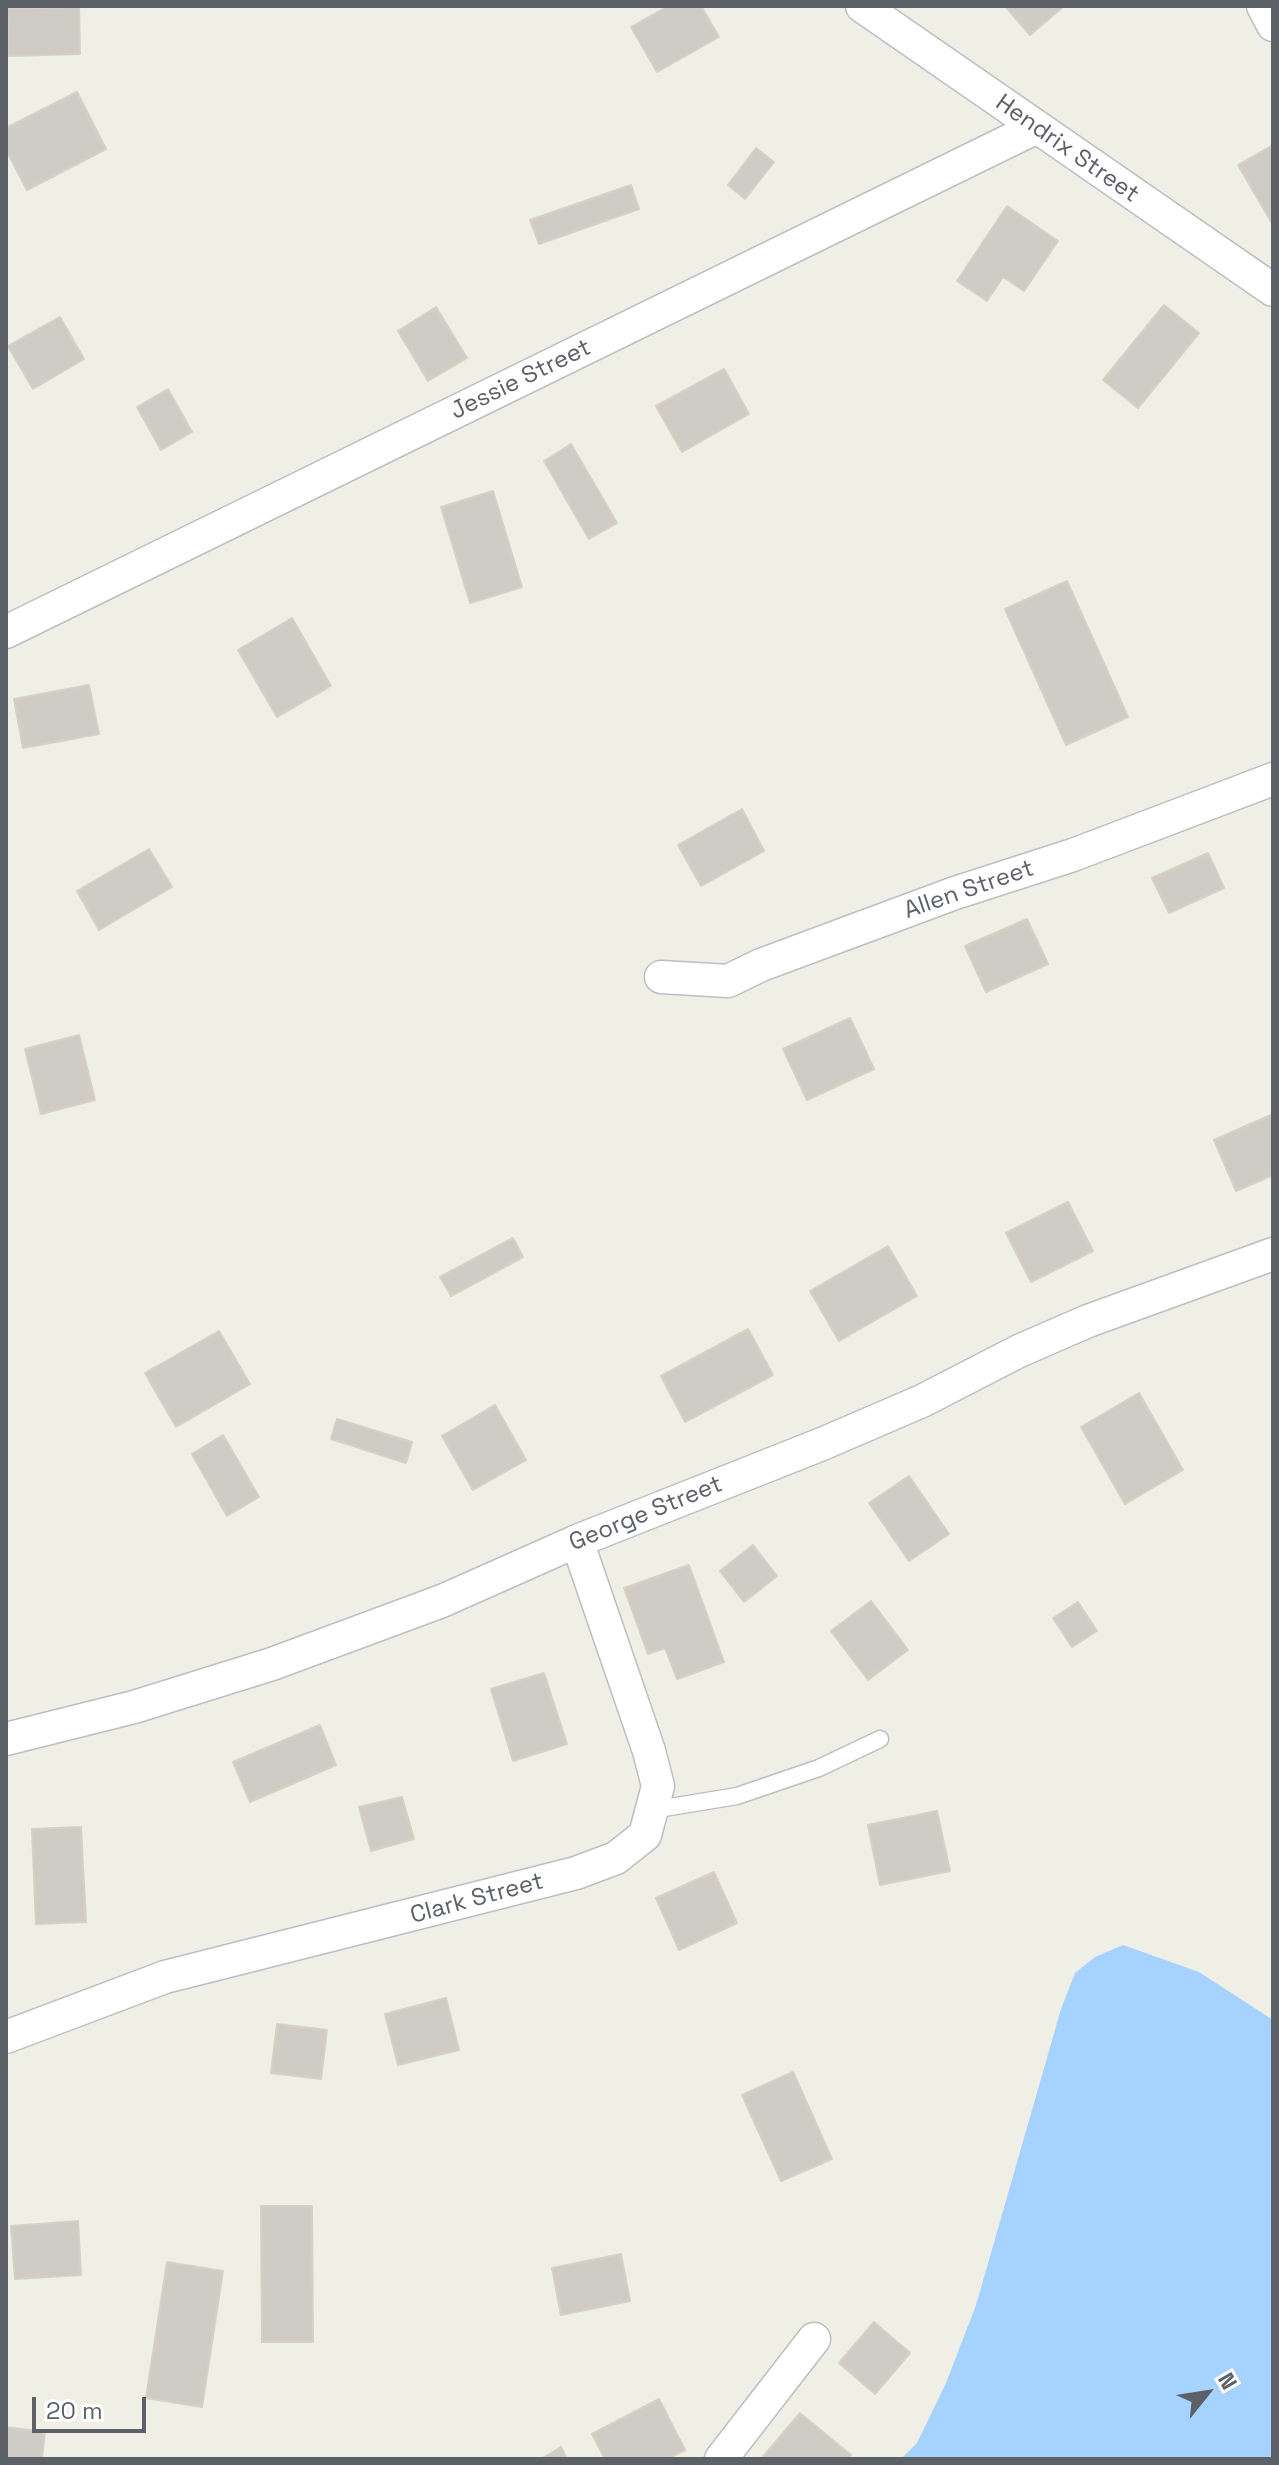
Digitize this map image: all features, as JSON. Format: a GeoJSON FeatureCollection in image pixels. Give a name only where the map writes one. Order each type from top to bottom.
{"type":"FeatureCollection","features":[{"type":"Feature","properties":{"kind":"street","name":"Hendrix Street"},"geometry":{"type":"LineString","coordinates":[[862,6],[1273,290]]}},
{"type":"Feature","properties":{"kind":"street"},"geometry":{"type":"LineString","coordinates":[[1263,6],[1273,25]]}},
{"type":"Feature","properties":{"kind":"street","name":"Jessie Street"},"geometry":{"type":"LineString","coordinates":[[6,632],[1035,128]]}},
{"type":"Feature","properties":{"kind":"street","name":"Allen Street"},"geometry":{"type":"LineString","coordinates":[[661,977],[728,981],[761,965],[955,893],[1073,855],[1273,779]]}},
{"type":"Feature","properties":{"kind":"street","name":"George Street"},"geometry":{"type":"LineString","coordinates":[[6,1739],[134,1707],[272,1664],[442,1601],[577,1541],[851,1432],[1088,1321],[1273,1254]]}},
{"type":"Feature","properties":{"kind":"street","name":"Clark Street"},"geometry":{"type":"LineString","coordinates":[[6,2037],[165,1977],[576,1873],[616,1858],[645,1835],[658,1786],[649,1751],[577,1541]]}},
{"type":"Feature","properties":{"kind":"street"},"geometry":{"type":"LineString","coordinates":[[721,2459],[814,2339]]}},
{"type":"Feature","properties":{"kind":"lane"},"geometry":{"type":"LineString","coordinates":[[652,1810],[737,1796],[819,1768],[880,1739]]}},
{"type":"Feature","properties":{"kind":"water"},"geometry":{"type":"Polygon","coordinates":[[[1123,1945],[1199,1972],[1273,2020],[1273,2459],[901,2459],[917,2443],[946,2383],[976,2305],[1061,2009],[1075,1973],[1095,1957],[1123,1945]]]}},
{"type":"Feature","properties":{"kind":"building"},"geometry":{"type":"Polygon","coordinates":[[[668,6],[701,6],[719,37],[657,72],[631,27],[668,6]]]}},
{"type":"Feature","properties":{"kind":"building"},"geometry":{"type":"Polygon","coordinates":[[[1005,6],[1064,6],[1030,35],[1005,6]]]}},
{"type":"Feature","properties":{"kind":"building"},"geometry":{"type":"Polygon","coordinates":[[[79,7],[80,54],[9,56],[7,9],[79,7]]]}},
{"type":"Feature","properties":{"kind":"building"},"geometry":{"type":"Polygon","coordinates":[[[77,92],[106,149],[27,190],[6,150],[6,128],[77,92]]]}},
{"type":"Feature","properties":{"kind":"building"},"geometry":{"type":"Polygon","coordinates":[[[1273,145],[1273,225],[1238,165],[1273,145]]]}},
{"type":"Feature","properties":{"kind":"building"},"geometry":{"type":"Polygon","coordinates":[[[756,148],[774,162],[745,199],[728,185],[756,148]]]}},
{"type":"Feature","properties":{"kind":"building"},"geometry":{"type":"Polygon","coordinates":[[[631,185],[639,209],[539,244],[530,220],[631,185]]]}},
{"type":"Feature","properties":{"kind":"building"},"geometry":{"type":"Polygon","coordinates":[[[1007,206],[1058,241],[1024,291],[1003,277],[987,301],[957,281],[1007,206]]]}},
{"type":"Feature","properties":{"kind":"building"},"geometry":{"type":"Polygon","coordinates":[[[1164,305],[1199,333],[1138,408],[1103,380],[1164,305]]]}},
{"type":"Feature","properties":{"kind":"building"},"geometry":{"type":"Polygon","coordinates":[[[436,307],[467,358],[428,381],[398,331],[436,307]]]}},
{"type":"Feature","properties":{"kind":"building"},"geometry":{"type":"Polygon","coordinates":[[[60,317],[84,359],[33,389],[8,346],[60,317]]]}},
{"type":"Feature","properties":{"kind":"building"},"geometry":{"type":"Polygon","coordinates":[[[724,369],[749,414],[682,452],[656,406],[724,369]]]}},
{"type":"Feature","properties":{"kind":"building"},"geometry":{"type":"Polygon","coordinates":[[[168,389],[192,432],[161,450],[137,407],[168,389]]]}},
{"type":"Feature","properties":{"kind":"building"},"geometry":{"type":"Polygon","coordinates":[[[571,444],[617,523],[589,539],[544,461],[571,444]]]}},
{"type":"Feature","properties":{"kind":"building"},"geometry":{"type":"Polygon","coordinates":[[[493,491],[522,587],[470,603],[441,507],[493,491]]]}},
{"type":"Feature","properties":{"kind":"building"},"geometry":{"type":"Polygon","coordinates":[[[1067,581],[1128,717],[1066,745],[1005,609],[1067,581]]]}},
{"type":"Feature","properties":{"kind":"building"},"geometry":{"type":"Polygon","coordinates":[[[292,618],[331,686],[277,717],[238,650],[292,618]]]}},
{"type":"Feature","properties":{"kind":"building"},"geometry":{"type":"Polygon","coordinates":[[[89,685],[99,734],[23,748],[14,699],[89,685]]]}},
{"type":"Feature","properties":{"kind":"building"},"geometry":{"type":"Polygon","coordinates":[[[742,809],[764,851],[701,886],[678,845],[742,809]]]}},
{"type":"Feature","properties":{"kind":"building"},"geometry":{"type":"Polygon","coordinates":[[[149,849],[172,887],[99,930],[77,891],[149,849]]]}},
{"type":"Feature","properties":{"kind":"building"},"geometry":{"type":"Polygon","coordinates":[[[1208,853],[1224,888],[1169,913],[1152,878],[1208,853]]]}},
{"type":"Feature","properties":{"kind":"building"},"geometry":{"type":"Polygon","coordinates":[[[1027,919],[1048,964],[986,992],[965,946],[1027,919]]]}},
{"type":"Feature","properties":{"kind":"building"},"geometry":{"type":"Polygon","coordinates":[[[850,1018],[874,1069],[807,1100],[783,1049],[850,1018]]]}},
{"type":"Feature","properties":{"kind":"building"},"geometry":{"type":"Polygon","coordinates":[[[79,1035],[95,1100],[41,1114],[25,1049],[79,1035]]]}},
{"type":"Feature","properties":{"kind":"building"},"geometry":{"type":"Polygon","coordinates":[[[1273,1114],[1273,1175],[1236,1191],[1214,1140],[1273,1114]]]}},
{"type":"Feature","properties":{"kind":"building"},"geometry":{"type":"Polygon","coordinates":[[[1068,1202],[1093,1251],[1031,1282],[1006,1233],[1068,1202]]]}},
{"type":"Feature","properties":{"kind":"building"},"geometry":{"type":"Polygon","coordinates":[[[513,1238],[523,1257],[451,1296],[440,1277],[513,1238]]]}},
{"type":"Feature","properties":{"kind":"building"},"geometry":{"type":"Polygon","coordinates":[[[888,1246],[917,1296],[839,1341],[810,1291],[888,1246]]]}},
{"type":"Feature","properties":{"kind":"building"},"geometry":{"type":"Polygon","coordinates":[[[748,1329],[773,1375],[685,1422],[661,1376],[748,1329]]]}},
{"type":"Feature","properties":{"kind":"building"},"geometry":{"type":"Polygon","coordinates":[[[219,1331],[250,1384],[176,1427],[145,1373],[219,1331]]]}},
{"type":"Feature","properties":{"kind":"building"},"geometry":{"type":"Polygon","coordinates":[[[1139,1393],[1183,1470],[1125,1504],[1081,1427],[1139,1393]]]}},
{"type":"Feature","properties":{"kind":"building"},"geometry":{"type":"Polygon","coordinates":[[[495,1405],[526,1460],[473,1490],[442,1436],[495,1405]]]}},
{"type":"Feature","properties":{"kind":"building"},"geometry":{"type":"Polygon","coordinates":[[[337,1419],[412,1442],[406,1463],[331,1439],[337,1419]]]}},
{"type":"Feature","properties":{"kind":"building"},"geometry":{"type":"Polygon","coordinates":[[[223,1435],[259,1497],[227,1516],[192,1454],[223,1435]]]}},
{"type":"Feature","properties":{"kind":"building"},"geometry":{"type":"Polygon","coordinates":[[[909,1476],[949,1534],[909,1561],[869,1503],[909,1476]]]}},
{"type":"Feature","properties":{"kind":"building"},"geometry":{"type":"Polygon","coordinates":[[[753,1545],[777,1576],[744,1602],[720,1571],[753,1545]]]}},
{"type":"Feature","properties":{"kind":"building"},"geometry":{"type":"Polygon","coordinates":[[[689,1565],[724,1662],[677,1679],[665,1648],[648,1654],[624,1588],[689,1565]]]}},
{"type":"Feature","properties":{"kind":"building"},"geometry":{"type":"Polygon","coordinates":[[[871,1601],[908,1650],[868,1680],[831,1631],[871,1601]]]}},
{"type":"Feature","properties":{"kind":"building"},"geometry":{"type":"Polygon","coordinates":[[[1078,1602],[1097,1631],[1072,1647],[1053,1618],[1078,1602]]]}},
{"type":"Feature","properties":{"kind":"building"},"geometry":{"type":"Polygon","coordinates":[[[544,1673],[567,1744],[513,1761],[491,1689],[544,1673]]]}},
{"type":"Feature","properties":{"kind":"building"},"geometry":{"type":"Polygon","coordinates":[[[320,1725],[336,1765],[250,1802],[233,1762],[320,1725]]]}},
{"type":"Feature","properties":{"kind":"building"},"geometry":{"type":"Polygon","coordinates":[[[402,1797],[414,1839],[371,1851],[359,1807],[402,1797]]]}},
{"type":"Feature","properties":{"kind":"building"},"geometry":{"type":"Polygon","coordinates":[[[937,1811],[950,1871],[880,1885],[868,1825],[937,1811]]]}},
{"type":"Feature","properties":{"kind":"building"},"geometry":{"type":"Polygon","coordinates":[[[81,1827],[86,1922],[36,1924],[32,1829],[81,1827]]]}},
{"type":"Feature","properties":{"kind":"building"},"geometry":{"type":"Polygon","coordinates":[[[714,1872],[737,1923],[679,1950],[656,1898],[714,1872]]]}},
{"type":"Feature","properties":{"kind":"building"},"geometry":{"type":"Polygon","coordinates":[[[446,1998],[459,2050],[398,2065],[385,2014],[446,1998]]]}},
{"type":"Feature","properties":{"kind":"building"},"geometry":{"type":"Polygon","coordinates":[[[277,2024],[327,2030],[321,2079],[271,2073],[277,2024]]]}},
{"type":"Feature","properties":{"kind":"building"},"geometry":{"type":"Polygon","coordinates":[[[793,2072],[832,2159],[781,2181],[742,2095],[793,2072]]]}},
{"type":"Feature","properties":{"kind":"building"},"geometry":{"type":"Polygon","coordinates":[[[261,2206],[312,2206],[313,2342],[262,2342],[261,2206]]]}},
{"type":"Feature","properties":{"kind":"building"},"geometry":{"type":"Polygon","coordinates":[[[78,2221],[81,2275],[15,2279],[11,2226],[78,2221]]]}},
{"type":"Feature","properties":{"kind":"building"},"geometry":{"type":"Polygon","coordinates":[[[621,2254],[630,2301],[561,2315],[552,2268],[621,2254]]]}},
{"type":"Feature","properties":{"kind":"building"},"geometry":{"type":"Polygon","coordinates":[[[167,2262],[223,2271],[202,2407],[146,2398],[167,2262]]]}},
{"type":"Feature","properties":{"kind":"building"},"geometry":{"type":"Polygon","coordinates":[[[874,2322],[910,2353],[875,2394],[839,2363],[874,2322]]]}},
{"type":"Feature","properties":{"kind":"building"},"geometry":{"type":"Polygon","coordinates":[[[659,2399],[685,2450],[667,2459],[605,2459],[592,2434],[659,2399]]]}},
{"type":"Feature","properties":{"kind":"building"},"geometry":{"type":"Polygon","coordinates":[[[800,2413],[851,2455],[847,2459],[761,2459],[800,2413]]]}},
{"type":"Feature","properties":{"kind":"building"},"geometry":{"type":"Polygon","coordinates":[[[6,2427],[45,2432],[42,2459],[6,2459],[6,2427]]]}},
{"type":"Feature","properties":{"kind":"building"},"geometry":{"type":"Polygon","coordinates":[[[561,2447],[567,2459],[541,2459],[561,2447]]]}}]}
